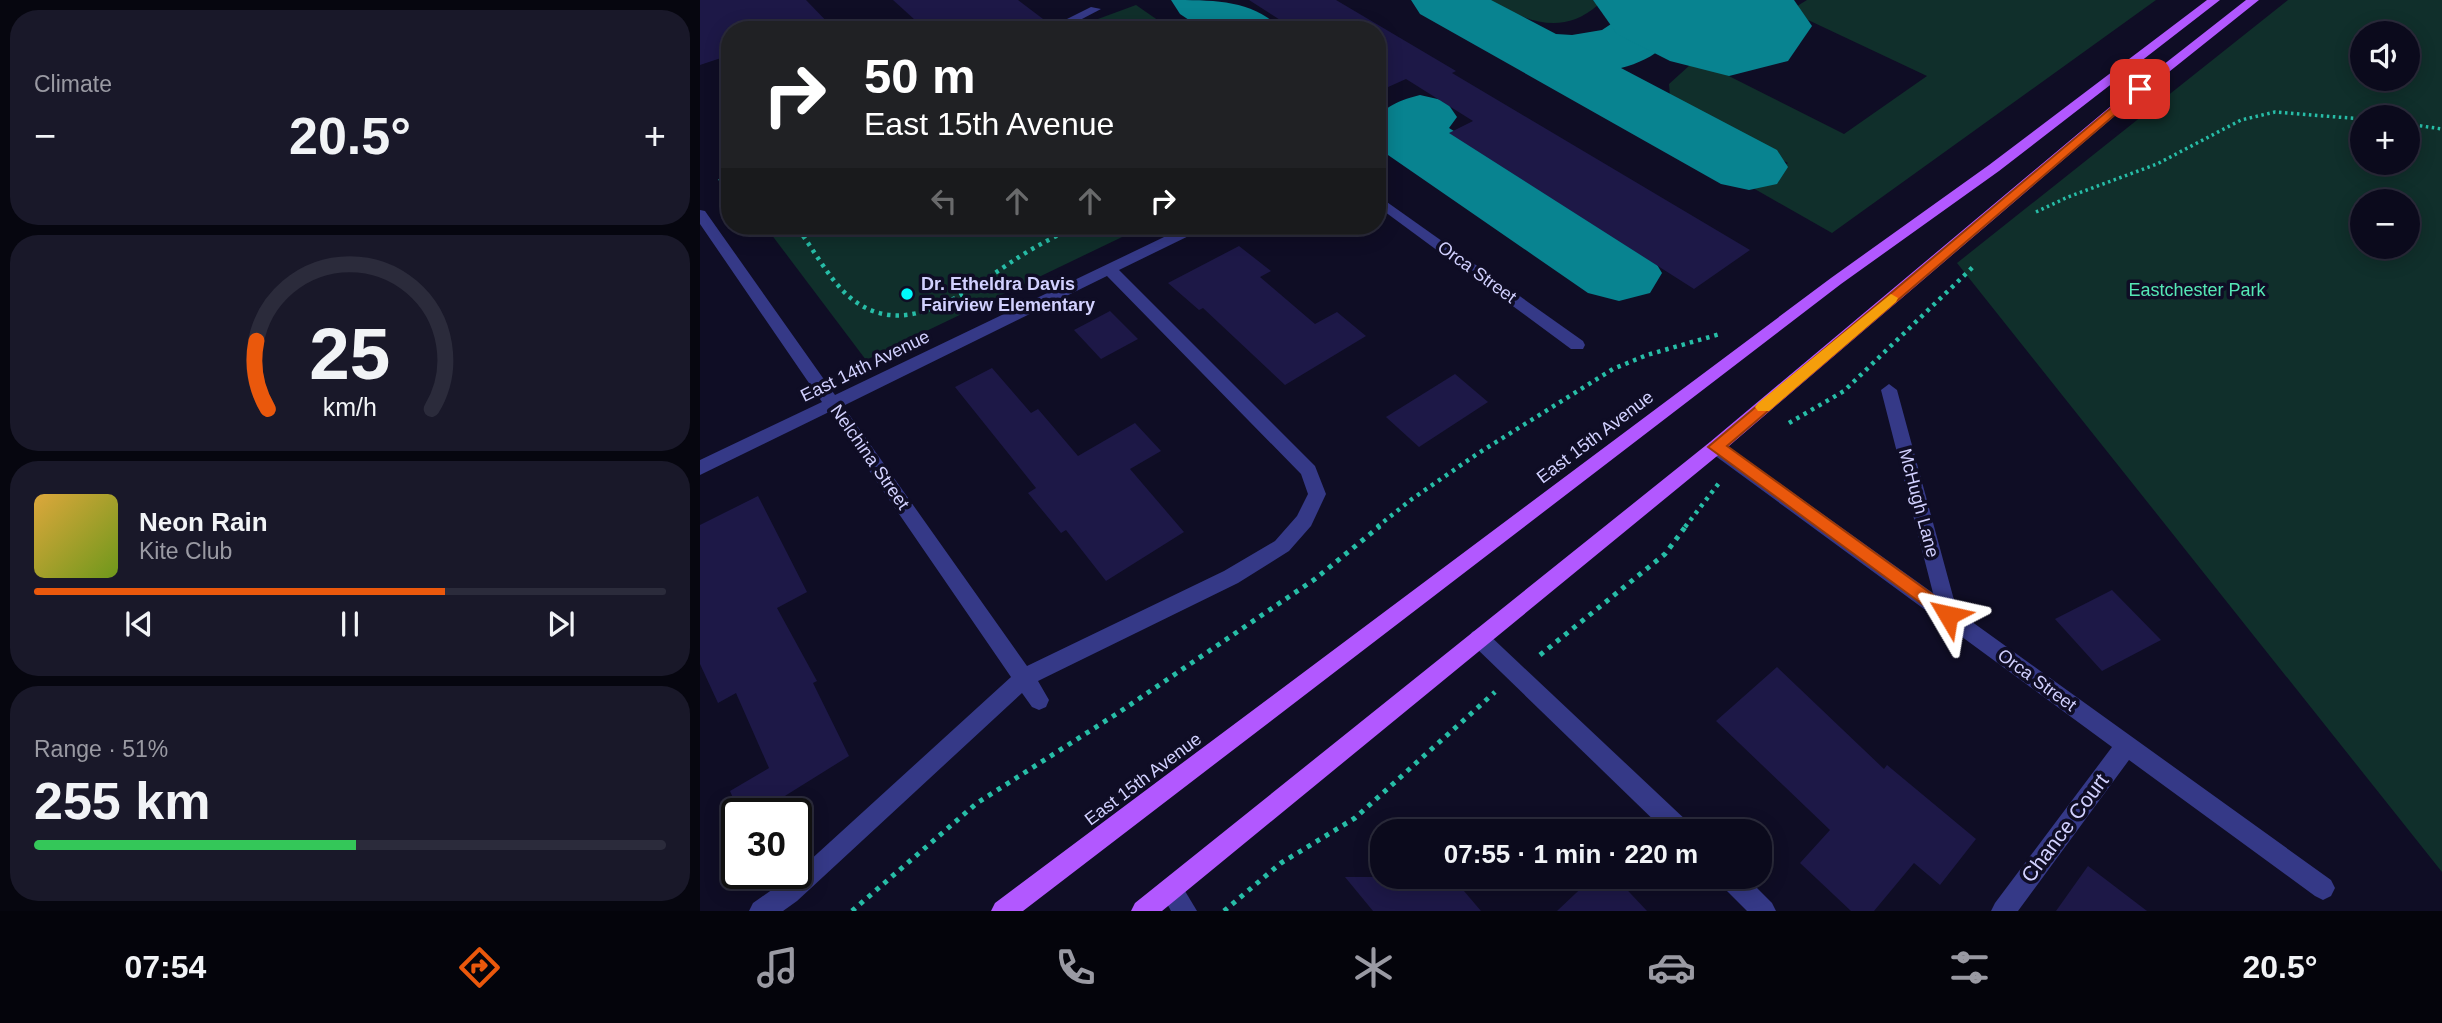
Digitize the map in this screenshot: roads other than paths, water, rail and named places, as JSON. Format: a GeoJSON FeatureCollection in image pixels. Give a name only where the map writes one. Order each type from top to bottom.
{"type":"FeatureCollection","features":[{"type":"Feature","properties":{"kind":"main road","name":"East 15th Avenue"},"geometry":{"type":"LineString","coordinates":[[1003,911],[1836,281],[1994,168],[2214,0]]}},
{"type":"Feature","properties":{"kind":"main road"},"geometry":{"type":"LineString","coordinates":[[1143,911],[1716,447],[2121,104],[2253,0]]}},
{"type":"Feature","properties":{"kind":"street"},"geometry":{"type":"LineString","coordinates":[[1070,21],[1095,9]]}},
{"type":"Feature","properties":{"kind":"street","name":"Orca Street"},"geometry":{"type":"LineString","coordinates":[[1386,206],[1577,345]]}},
{"type":"Feature","properties":{"kind":"street","name":"Nelchina Street"},"geometry":{"type":"LineString","coordinates":[[700,215],[1039,700]]}},
{"type":"Feature","properties":{"kind":"street","name":"East 14th Avenue"},"geometry":{"type":"LineString","coordinates":[[700,468],[1180,235]]}},
{"type":"Feature","properties":{"kind":"street"},"geometry":{"type":"LineString","coordinates":[[761,911],[789,892],[1024,678],[1231,577],[1282,546],[1304,521],[1317,494],[1309,471],[1110,270]]}},
{"type":"Feature","properties":{"kind":"street","name":"McHugh Lane"},"geometry":{"type":"LineString","coordinates":[[1889,390],[1948,615]]}},
{"type":"Feature","properties":{"kind":"street","name":"Orca Street"},"geometry":{"type":"LineString","coordinates":[[1716,447],[2323,888]]}},
{"type":"Feature","properties":{"kind":"street"},"geometry":{"type":"LineString","coordinates":[[1479,638],[1668,819]]}},
{"type":"Feature","properties":{"kind":"street","name":"Chance Court"},"geometry":{"type":"LineString","coordinates":[[2003,911],[2127,745]]}},
{"type":"Feature","properties":{"kind":"street"},"geometry":{"type":"LineString","coordinates":[[1171,889],[1185,911]]}},
{"type":"Feature","properties":{"kind":"street"},"geometry":{"type":"LineString","coordinates":[[1741,889],[1764,911]]}},
{"type":"Feature","properties":{"kind":"place","name":"Dr. Etheldra Davis Fairview Elementary"},"geometry":{"type":"Point","coordinates":[907,294]}},
{"type":"Feature","properties":{"kind":"park label","name":"Eastchester Park"},"geometry":{"type":"Point","coordinates":[2197,290]}}]}
